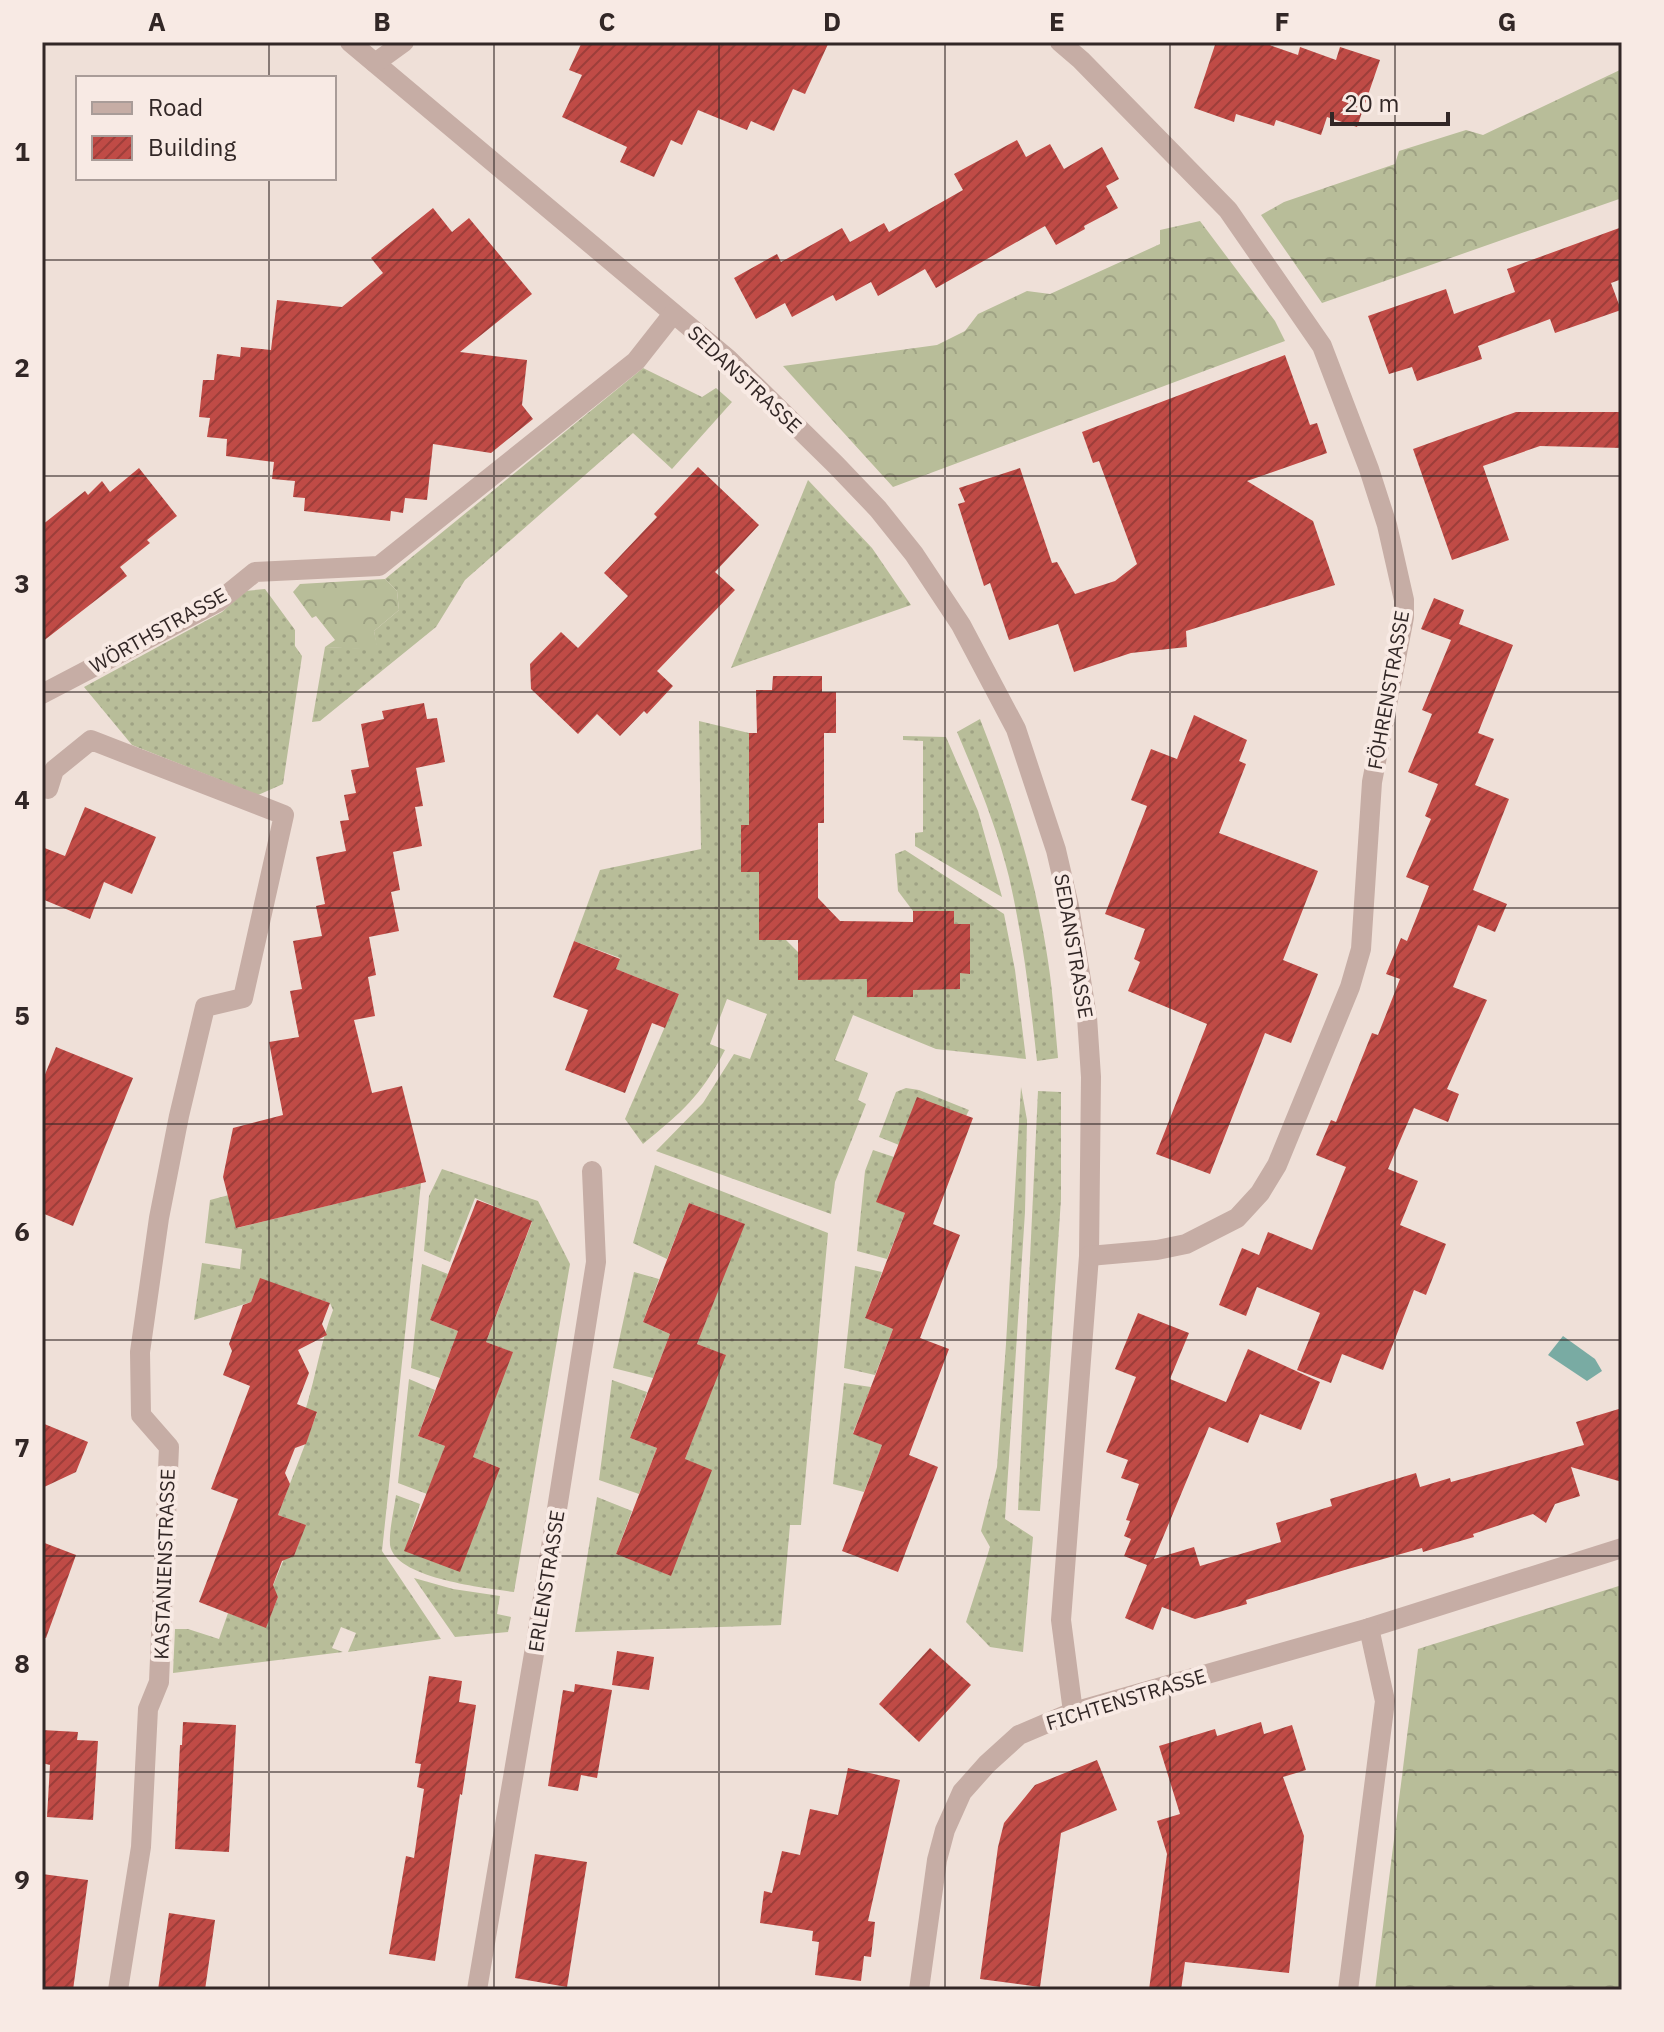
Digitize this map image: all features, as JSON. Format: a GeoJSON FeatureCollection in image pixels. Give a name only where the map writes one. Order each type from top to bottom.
{"type":"FeatureCollection","features":[{"type":"Feature","properties":{"kind":"street","name":"SEDANSTRASSE"},"geometry":{"type":"LineString","coordinates":[[350,42],[728,359],[878,509],[914,554],[961,625],[1016,729],[1056,850],[1069,906],[1087,1017],[1091,1077],[1089,1256],[1061,1620],[1073,1712]]}},
{"type":"Feature","properties":{"kind":"street"},"geometry":{"type":"LineString","coordinates":[[375,63],[404,42]]}},
{"type":"Feature","properties":{"kind":"street","name":"FÖHRENSTRASSE"},"geometry":{"type":"LineString","coordinates":[[1060,42],[1228,210],[1322,346],[1369,469],[1387,525],[1404,600],[1404,617],[1372,782],[1361,949],[1350,987],[1277,1165],[1260,1193],[1237,1218],[1186,1244],[1089,1256]]}},
{"type":"Feature","properties":{"kind":"street","name":"SEDANSTRASSE"},"geometry":{"type":"LineString","coordinates":[[274,569],[379,566],[636,361],[673,314]]}},
{"type":"Feature","properties":{"kind":"street","name":"WÖRTHSTRASSE"},"geometry":{"type":"LineString","coordinates":[[42,694],[218,602],[255,572],[274,569]]}},
{"type":"Feature","properties":{"kind":"street","name":"KASTANIENSTRASSE"},"geometry":{"type":"LineString","coordinates":[[48,789],[54,770],[91,740],[284,815],[243,998],[205,1007],[159,1218],[140,1352],[141,1415],[169,1447],[159,1682],[148,1709],[141,1847],[118,1990]]}},
{"type":"Feature","properties":{"kind":"street","name":"ERLENSTRASSE"},"geometry":{"type":"LineString","coordinates":[[477,1990],[596,1262],[592,1171]]}},
{"type":"Feature","properties":{"kind":"street","name":"FICHTENSTRASSE"},"geometry":{"type":"LineString","coordinates":[[919,1990],[937,1860],[945,1830],[962,1792],[1019,1735],[1073,1712],[1369,1628],[1622,1548]]}},
{"type":"Feature","properties":{"kind":"street"},"geometry":{"type":"LineString","coordinates":[[1348,1990],[1385,1701],[1369,1628]]}},
{"type":"Feature","properties":{"kind":"green space"},"geometry":{"type":"Polygon","coordinates":[[[1622,69],[1622,198],[1322,303],[1261,215],[1284,202],[1395,164],[1399,151],[1466,130],[1483,135],[1622,69]]]}},
{"type":"Feature","properties":{"kind":"green space"},"geometry":{"type":"Polygon","coordinates":[[[1200,221],[1275,321],[1285,341],[893,487],[783,366],[937,345],[965,331],[978,314],[1027,291],[1050,294],[1160,244],[1160,230],[1200,221]]]}},
{"type":"Feature","properties":{"kind":"green space"},"geometry":{"type":"Polygon","coordinates":[[[643,368],[702,397],[716,388],[732,402],[672,469],[633,433],[465,580],[436,627],[320,721],[312,722],[325,647],[377,649],[374,631],[399,610],[397,591],[385,579],[643,368]]]}},
{"type":"Feature","properties":{"kind":"green space"},"geometry":{"type":"Polygon","coordinates":[[[808,480],[872,548],[911,605],[731,668],[808,480]]]}},
{"type":"Feature","properties":{"kind":"green space"},"geometry":{"type":"Polygon","coordinates":[[[385,579],[397,591],[399,610],[374,631],[378,650],[325,647],[335,640],[316,616],[312,618],[293,592],[300,584],[385,579]]]}},
{"type":"Feature","properties":{"kind":"green space"},"geometry":{"type":"Polygon","coordinates":[[[265,589],[295,630],[295,646],[302,656],[283,784],[258,795],[132,745],[84,687],[222,612],[245,591],[265,589]]]}},
{"type":"Feature","properties":{"kind":"green space"},"geometry":{"type":"Polygon","coordinates":[[[980,719],[1012,808],[1037,899],[1050,973],[1058,1058],[1037,1061],[1022,946],[1009,877],[993,822],[957,732],[980,719]]]}},
{"type":"Feature","properties":{"kind":"green space"},"geometry":{"type":"Polygon","coordinates":[[[699,721],[749,733],[749,817],[752,825],[741,825],[741,871],[759,872],[759,940],[786,940],[798,952],[799,979],[867,979],[867,997],[913,997],[913,987],[960,989],[960,973],[970,973],[970,925],[954,924],[954,911],[913,911],[898,891],[895,854],[905,850],[1004,914],[1015,970],[1026,1059],[936,1049],[853,1015],[835,1060],[868,1073],[858,1100],[866,1104],[835,1182],[831,1214],[656,1151],[703,1103],[734,1054],[750,1059],[767,1014],[727,999],[710,1044],[725,1050],[716,1066],[690,1102],[643,1144],[625,1119],[679,994],[616,969],[620,958],[574,941],[600,870],[701,849],[699,721]]]}},
{"type":"Feature","properties":{"kind":"green space"},"geometry":{"type":"Polygon","coordinates":[[[903,736],[946,737],[978,811],[1002,897],[915,846],[915,833],[923,832],[923,741],[903,740],[903,736]]]}},
{"type":"Feature","properties":{"kind":"green space"},"geometry":{"type":"Polygon","coordinates":[[[1021,1087],[1027,1120],[1025,1212],[1005,1519],[1033,1537],[1023,1652],[990,1647],[966,1622],[990,1547],[981,1531],[997,1467],[1021,1087]]]}},
{"type":"Feature","properties":{"kind":"green space"},"geometry":{"type":"Polygon","coordinates":[[[906,1088],[969,1110],[966,1116],[899,1145],[879,1137],[896,1092],[906,1088]]]}},
{"type":"Feature","properties":{"kind":"green space"},"geometry":{"type":"Polygon","coordinates":[[[1038,1091],[1061,1092],[1061,1199],[1040,1511],[1018,1510],[1038,1091]]]}},
{"type":"Feature","properties":{"kind":"green space"},"geometry":{"type":"Polygon","coordinates":[[[873,1150],[894,1157],[877,1202],[905,1213],[887,1259],[857,1251],[865,1171],[873,1150]]]}},
{"type":"Feature","properties":{"kind":"green space"},"geometry":{"type":"Polygon","coordinates":[[[655,1165],[828,1233],[801,1525],[790,1525],[781,1625],[575,1632],[597,1497],[632,1511],[616,1554],[670,1575],[685,1459],[725,1355],[697,1344],[744,1224],[689,1203],[667,1259],[633,1243],[655,1165]]]}},
{"type":"Feature","properties":{"kind":"green space"},"geometry":{"type":"Polygon","coordinates":[[[442,1169],[538,1201],[570,1264],[514,1592],[424,1574],[396,1557],[390,1545],[396,1495],[420,1504],[405,1551],[500,1468],[473,1457],[512,1352],[486,1342],[532,1222],[475,1198],[450,1262],[424,1251],[429,1196],[442,1169]]]}},
{"type":"Feature","properties":{"kind":"green space"},"geometry":{"type":"Polygon","coordinates":[[[421,1183],[382,1551],[441,1639],[348,1652],[356,1633],[341,1627],[332,1648],[343,1652],[173,1673],[175,1629],[188,1629],[219,1639],[228,1613],[266,1627],[278,1597],[272,1588],[284,1559],[294,1556],[305,1525],[278,1515],[317,1413],[306,1408],[333,1310],[330,1303],[260,1279],[251,1302],[194,1320],[202,1263],[240,1269],[242,1249],[205,1243],[210,1200],[229,1195],[237,1228],[421,1183]]]}},
{"type":"Feature","properties":{"kind":"green space"},"geometry":{"type":"Polygon","coordinates":[[[422,1264],[448,1274],[430,1320],[458,1331],[440,1378],[411,1368],[422,1264]]]}},
{"type":"Feature","properties":{"kind":"green space"},"geometry":{"type":"Polygon","coordinates":[[[855,1266],[882,1272],[865,1318],[893,1329],[875,1375],[844,1368],[855,1266]]]}},
{"type":"Feature","properties":{"kind":"green space"},"geometry":{"type":"Polygon","coordinates":[[[634,1272],[659,1279],[643,1322],[670,1334],[653,1378],[613,1368],[634,1272]]]}},
{"type":"Feature","properties":{"kind":"green space"},"geometry":{"type":"Polygon","coordinates":[[[409,1379],[435,1390],[418,1436],[445,1446],[427,1494],[398,1483],[409,1379]]]}},
{"type":"Feature","properties":{"kind":"green space"},"geometry":{"type":"Polygon","coordinates":[[[612,1380],[647,1392],[630,1438],[657,1448],[639,1494],[599,1480],[612,1380]]]}},
{"type":"Feature","properties":{"kind":"green space"},"geometry":{"type":"Polygon","coordinates":[[[844,1383],[871,1387],[853,1433],[882,1445],[864,1492],[833,1484],[844,1383]]]}},
{"type":"Feature","properties":{"kind":"green space"},"geometry":{"type":"Polygon","coordinates":[[[414,1578],[453,1589],[500,1596],[497,1614],[511,1617],[508,1632],[455,1637],[414,1578]]]}},
{"type":"Feature","properties":{"kind":"green space"},"geometry":{"type":"Polygon","coordinates":[[[1622,1585],[1622,1990],[1375,1990],[1418,1649],[1622,1585]]]}},
{"type":"Feature","properties":{"kind":"water"},"geometry":{"type":"Polygon","coordinates":[[[1563,1336],[1595,1359],[1602,1371],[1587,1381],[1548,1355],[1563,1336]]]}},
{"type":"Feature","properties":{"kind":"building"},"geometry":{"type":"Polygon","coordinates":[[[582,42],[829,42],[805,94],[793,89],[774,131],[751,121],[747,130],[698,110],[682,145],[671,140],[654,177],[620,162],[627,147],[562,117],[582,75],[569,70],[582,42]]]}},
{"type":"Feature","properties":{"kind":"building"},"geometry":{"type":"Polygon","coordinates":[[[1216,42],[1261,42],[1298,55],[1300,47],[1336,60],[1340,47],[1380,60],[1357,127],[1327,117],[1321,135],[1276,120],[1274,126],[1236,114],[1234,122],[1194,108],[1216,42]]]}},
{"type":"Feature","properties":{"kind":"building"},"geometry":{"type":"Polygon","coordinates":[[[1017,140],[1026,157],[1050,144],[1064,169],[1102,147],[1119,179],[1106,186],[1118,208],[1056,245],[1045,226],[936,288],[925,269],[878,296],[871,282],[836,301],[833,295],[792,317],[785,303],[756,319],[734,278],[777,254],[781,262],[842,228],[850,242],[884,223],[889,232],[963,190],[954,174],[1017,140]]]}},
{"type":"Feature","properties":{"kind":"building"},"geometry":{"type":"Polygon","coordinates":[[[433,208],[452,232],[469,218],[532,294],[460,352],[527,360],[522,405],[533,419],[491,453],[433,444],[427,500],[405,498],[403,513],[391,511],[390,521],[304,511],[305,498],[293,497],[295,481],[272,479],[274,462],[226,456],[227,439],[207,437],[210,418],[199,417],[203,380],[214,380],[217,354],[240,357],[241,347],[271,350],[277,300],[342,307],[383,273],[371,258],[433,208]]]}},
{"type":"Feature","properties":{"kind":"building"},"geometry":{"type":"Polygon","coordinates":[[[1622,227],[1622,279],[1611,283],[1621,310],[1555,333],[1550,319],[1478,346],[1482,359],[1417,381],[1412,367],[1389,374],[1368,316],[1446,289],[1454,314],[1515,292],[1507,269],[1622,227]]]}},
{"type":"Feature","properties":{"kind":"building"},"geometry":{"type":"Polygon","coordinates":[[[1285,355],[1310,425],[1317,423],[1327,453],[1247,481],[1313,521],[1335,585],[1186,631],[1187,647],[1131,653],[1074,672],[1058,624],[1009,640],[990,583],[984,586],[958,504],[965,502],[959,488],[1020,468],[1052,563],[1057,562],[1075,594],[1115,581],[1137,564],[1099,461],[1093,463],[1082,432],[1285,355]]]}},
{"type":"Feature","properties":{"kind":"building"},"geometry":{"type":"Polygon","coordinates":[[[1516,412],[1622,412],[1622,448],[1540,446],[1483,466],[1509,540],[1452,560],[1413,449],[1516,412]]]}},
{"type":"Feature","properties":{"kind":"building"},"geometry":{"type":"Polygon","coordinates":[[[698,467],[759,525],[715,572],[735,590],[657,671],[673,686],[647,714],[644,711],[620,736],[597,714],[578,734],[531,689],[530,664],[561,632],[578,648],[628,596],[604,573],[657,517],[654,514],[698,467]]]}},
{"type":"Feature","properties":{"kind":"building"},"geometry":{"type":"Polygon","coordinates":[[[139,468],[177,516],[120,567],[127,576],[42,642],[42,525],[85,491],[88,495],[102,481],[110,492],[139,468]]]}},
{"type":"Feature","properties":{"kind":"building"},"geometry":{"type":"Polygon","coordinates":[[[1434,598],[1464,610],[1459,624],[1513,645],[1478,733],[1494,739],[1475,785],[1509,799],[1473,890],[1507,904],[1495,932],[1478,925],[1453,987],[1487,1000],[1447,1089],[1459,1094],[1448,1122],[1414,1108],[1388,1169],[1418,1181],[1400,1225],[1446,1244],[1426,1295],[1414,1290],[1383,1370],[1342,1354],[1331,1383],[1297,1370],[1320,1313],[1257,1287],[1246,1316],[1219,1305],[1242,1248],[1259,1255],[1268,1232],[1312,1250],[1346,1167],[1316,1155],[1331,1120],[1336,1122],[1372,1033],[1378,1035],[1400,979],[1386,974],[1401,938],[1407,941],[1429,886],[1406,877],[1431,819],[1425,816],[1438,784],[1408,772],[1432,714],[1422,710],[1451,640],[1421,629],[1434,598]]]}},
{"type":"Feature","properties":{"kind":"building"},"geometry":{"type":"Polygon","coordinates":[[[773,676],[822,676],[822,692],[836,692],[836,733],[824,733],[824,823],[818,823],[818,898],[840,921],[913,922],[913,911],[954,911],[954,924],[970,924],[970,974],[960,973],[960,989],[913,990],[913,997],[867,997],[867,979],[798,980],[798,940],[759,940],[759,872],[741,872],[741,825],[749,825],[749,733],[757,733],[756,690],[772,690],[773,676]]]}},
{"type":"Feature","properties":{"kind":"building"},"geometry":{"type":"Polygon","coordinates":[[[424,703],[427,719],[437,718],[445,762],[416,768],[423,806],[415,807],[422,846],[393,852],[400,890],[391,892],[399,931],[369,937],[376,975],[368,977],[375,1016],[354,1020],[372,1093],[402,1086],[426,1182],[236,1228],[223,1177],[233,1128],[283,1115],[269,1042],[299,1037],[290,991],[302,989],[293,941],[322,936],[316,906],[325,904],[316,857],[346,851],[340,821],[349,820],[344,795],[356,793],[351,770],[369,767],[361,724],[384,719],[382,711],[424,703]]]}},
{"type":"Feature","properties":{"kind":"building"},"geometry":{"type":"Polygon","coordinates":[[[1194,715],[1247,740],[1239,761],[1246,764],[1219,833],[1318,871],[1283,960],[1318,974],[1291,1043],[1265,1033],[1210,1174],[1156,1154],[1207,1024],[1128,991],[1140,962],[1134,959],[1145,929],[1105,914],[1147,806],[1131,800],[1151,749],[1177,759],[1194,715]]]}},
{"type":"Feature","properties":{"kind":"building"},"geometry":{"type":"Polygon","coordinates":[[[85,807],[156,837],[132,894],[104,882],[90,919],[42,899],[42,847],[65,856],[85,807]]]}},
{"type":"Feature","properties":{"kind":"building"},"geometry":{"type":"Polygon","coordinates":[[[574,941],[620,959],[616,969],[679,994],[665,1028],[652,1023],[625,1093],[565,1070],[588,1010],[553,997],[574,941]]]}},
{"type":"Feature","properties":{"kind":"building"},"geometry":{"type":"Polygon","coordinates":[[[56,1047],[133,1078],[73,1226],[42,1213],[42,1082],[56,1047]]]}},
{"type":"Feature","properties":{"kind":"building"},"geometry":{"type":"Polygon","coordinates":[[[917,1097],[973,1118],[933,1224],[960,1235],[920,1338],[949,1349],[909,1455],[938,1467],[898,1572],[842,1551],[882,1445],[853,1434],[893,1329],[865,1318],[905,1213],[876,1202],[917,1097]]]}},
{"type":"Feature","properties":{"kind":"building"},"geometry":{"type":"Polygon","coordinates":[[[477,1200],[532,1221],[486,1342],[513,1352],[473,1457],[500,1468],[460,1572],[404,1551],[445,1446],[418,1436],[458,1331],[430,1320],[477,1200]]]}},
{"type":"Feature","properties":{"kind":"building"},"geometry":{"type":"Polygon","coordinates":[[[689,1203],[745,1224],[697,1344],[726,1355],[685,1459],[712,1470],[671,1576],[616,1554],[657,1448],[630,1438],[670,1334],[643,1322],[689,1203]]]}},
{"type":"Feature","properties":{"kind":"building"},"geometry":{"type":"Polygon","coordinates":[[[260,1278],[330,1303],[322,1324],[327,1335],[298,1350],[309,1373],[297,1404],[317,1412],[306,1444],[295,1448],[285,1473],[290,1484],[278,1515],[306,1525],[294,1556],[282,1561],[273,1585],[278,1597],[266,1628],[199,1602],[238,1499],[211,1489],[250,1386],[223,1375],[232,1351],[229,1344],[243,1305],[251,1302],[260,1278]]]}},
{"type":"Feature","properties":{"kind":"building"},"geometry":{"type":"Polygon","coordinates":[[[1138,1313],[1189,1333],[1170,1379],[1226,1402],[1248,1349],[1320,1382],[1301,1430],[1260,1414],[1248,1443],[1209,1427],[1154,1559],[1194,1547],[1200,1566],[1281,1542],[1276,1523],[1332,1506],[1330,1499],[1416,1473],[1420,1487],[1450,1478],[1451,1482],[1584,1445],[1576,1422],[1622,1408],[1622,1482],[1571,1467],[1580,1496],[1555,1504],[1546,1523],[1533,1514],[1473,1534],[1474,1537],[1348,1569],[1195,1619],[1162,1607],[1153,1630],[1125,1618],[1147,1565],[1124,1556],[1131,1539],[1124,1536],[1130,1521],[1126,1520],[1139,1484],[1121,1478],[1128,1460],[1106,1452],[1136,1377],[1115,1369],[1138,1313]]]}},
{"type":"Feature","properties":{"kind":"building"},"geometry":{"type":"Polygon","coordinates":[[[42,1423],[88,1442],[76,1472],[42,1488],[42,1423]]]}},
{"type":"Feature","properties":{"kind":"building"},"geometry":{"type":"Polygon","coordinates":[[[42,1542],[76,1555],[46,1638],[42,1637],[42,1542]]]}},
{"type":"Feature","properties":{"kind":"building"},"geometry":{"type":"Polygon","coordinates":[[[930,1648],[971,1685],[919,1742],[879,1704],[930,1648]]]}},
{"type":"Feature","properties":{"kind":"building"},"geometry":{"type":"Polygon","coordinates":[[[617,1651],[654,1657],[649,1690],[612,1685],[617,1651]]]}},
{"type":"Feature","properties":{"kind":"building"},"geometry":{"type":"Polygon","coordinates":[[[429,1676],[462,1681],[459,1702],[476,1705],[435,1961],[389,1954],[406,1856],[414,1858],[424,1789],[417,1787],[421,1764],[415,1763],[429,1676]]]}},
{"type":"Feature","properties":{"kind":"building"},"geometry":{"type":"Polygon","coordinates":[[[575,1684],[612,1690],[597,1778],[581,1775],[578,1791],[548,1786],[563,1690],[574,1692],[575,1684]]]}},
{"type":"Feature","properties":{"kind":"building"},"geometry":{"type":"Polygon","coordinates":[[[183,1722],[236,1725],[229,1852],[175,1849],[183,1722]]]}},
{"type":"Feature","properties":{"kind":"building"},"geometry":{"type":"Polygon","coordinates":[[[1261,1722],[1264,1734],[1292,1725],[1306,1770],[1283,1777],[1304,1836],[1289,1973],[1185,1962],[1181,1990],[1149,1990],[1167,1854],[1157,1821],[1180,1814],[1159,1746],[1215,1729],[1217,1736],[1261,1722]]]}},
{"type":"Feature","properties":{"kind":"building"},"geometry":{"type":"Polygon","coordinates":[[[42,1730],[78,1732],[77,1740],[98,1741],[93,1820],[47,1817],[50,1765],[42,1763],[42,1730]]]}},
{"type":"Feature","properties":{"kind":"building"},"geometry":{"type":"Polygon","coordinates":[[[1097,1760],[1117,1810],[1061,1833],[1040,1987],[980,1979],[1004,1823],[1035,1785],[1097,1760]]]}},
{"type":"Feature","properties":{"kind":"building"},"geometry":{"type":"Polygon","coordinates":[[[848,1768],[900,1780],[868,1921],[875,1922],[871,1957],[864,1956],[861,1981],[815,1975],[819,1942],[812,1941],[813,1931],[760,1923],[764,1891],[772,1893],[782,1851],[800,1855],[810,1809],[838,1815],[848,1768]]]}},
{"type":"Feature","properties":{"kind":"building"},"geometry":{"type":"Polygon","coordinates":[[[535,1854],[587,1862],[567,1987],[515,1978],[535,1854]]]}},
{"type":"Feature","properties":{"kind":"building"},"geometry":{"type":"Polygon","coordinates":[[[42,1874],[88,1880],[73,1990],[42,1990],[42,1874]]]}},
{"type":"Feature","properties":{"kind":"building"},"geometry":{"type":"Polygon","coordinates":[[[169,1913],[215,1920],[205,1990],[158,1990],[169,1913]]]}}]}
